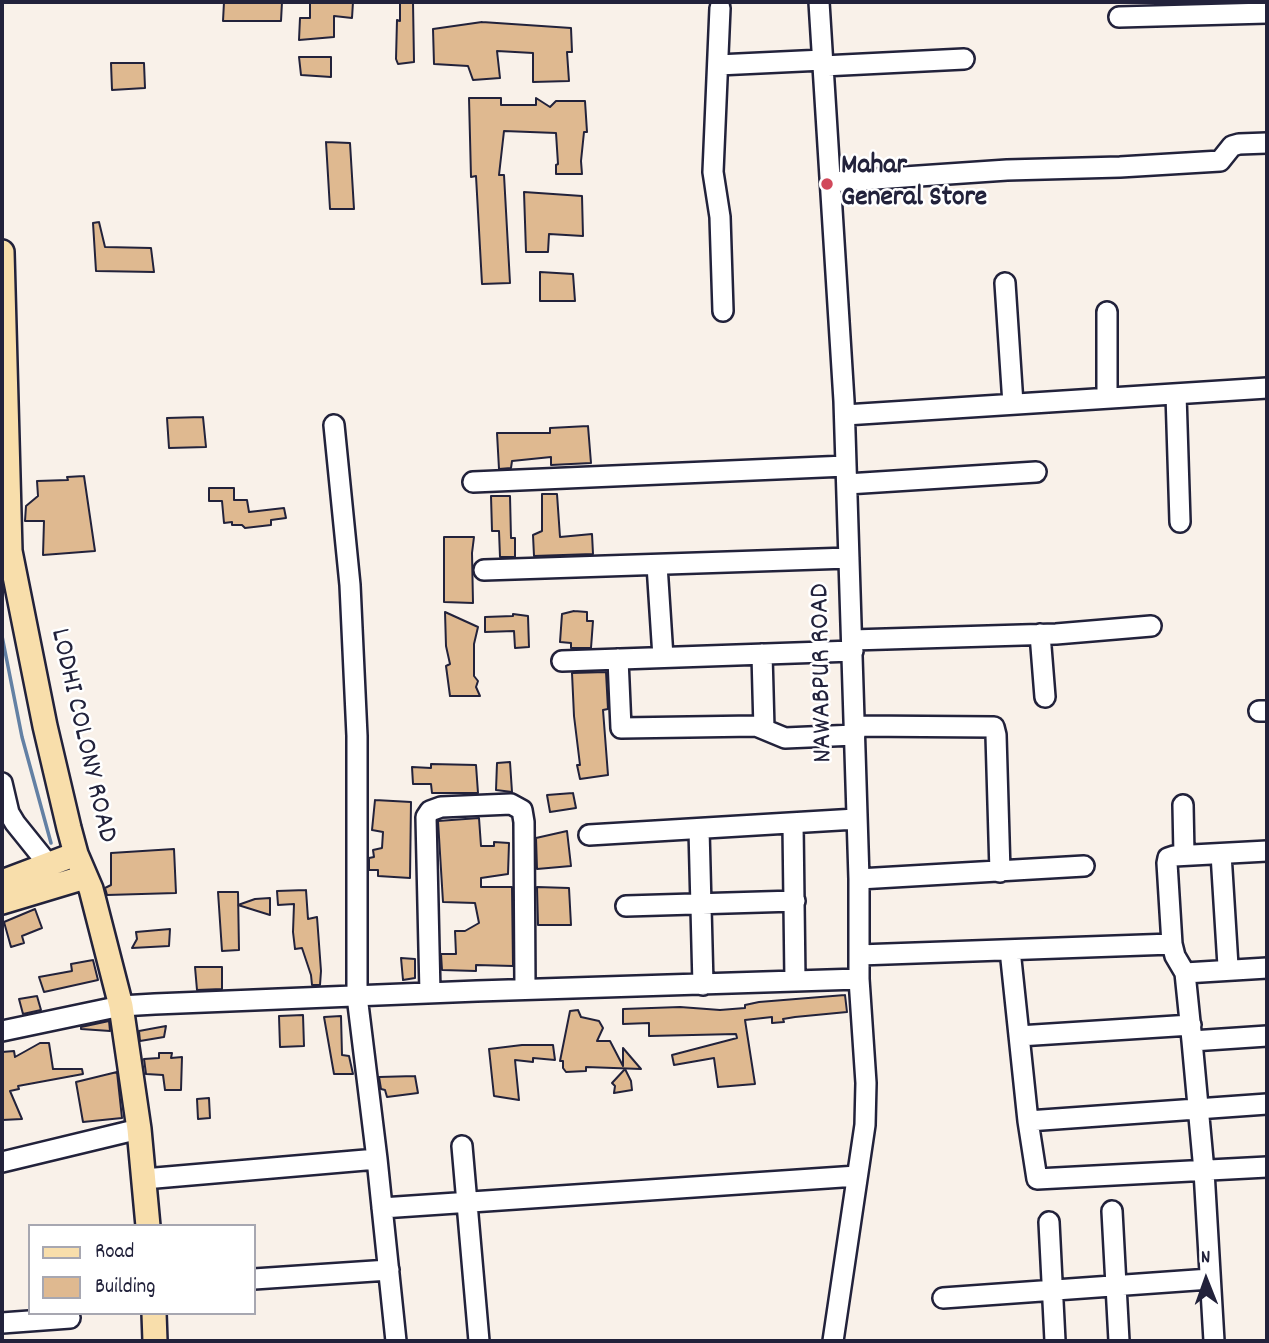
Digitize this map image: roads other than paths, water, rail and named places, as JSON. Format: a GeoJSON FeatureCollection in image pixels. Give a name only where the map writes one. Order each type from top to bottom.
{"type":"FeatureCollection","features":[{"type":"Feature","properties":{"kind":"main road","name":"LODHI COLONY ROAD"},"geometry":{"type":"LineString","coordinates":[[2,252],[6,551],[76,854],[91,889],[121,1006],[139,1129],[148,1224]]}},
{"type":"Feature","properties":{"kind":"main road"},"geometry":{"type":"LineString","coordinates":[[2,882],[76,854]]}},
{"type":"Feature","properties":{"kind":"main road"},"geometry":{"type":"LineString","coordinates":[[2,902],[85,877]]}},
{"type":"Feature","properties":{"kind":"main road"},"geometry":{"type":"LineString","coordinates":[[154,1315],[155,1341]]}},
{"type":"Feature","properties":{"kind":"street","name":"NAWABPUR ROAD"},"geometry":{"type":"LineString","coordinates":[[819,2],[845,415],[859,879],[859,979],[866,1083],[865,1125],[833,1341]]}},
{"type":"Feature","properties":{"kind":"street"},"geometry":{"type":"LineString","coordinates":[[720,8],[713,172],[720,217],[723,311]]}},
{"type":"Feature","properties":{"kind":"street"},"geometry":{"type":"LineString","coordinates":[[1119,17],[1267,13]]}},
{"type":"Feature","properties":{"kind":"street"},"geometry":{"type":"LineString","coordinates":[[718,65],[964,59]]}},
{"type":"Feature","properties":{"kind":"street"},"geometry":{"type":"LineString","coordinates":[[831,182],[1007,170],[1220,161],[1232,146],[1267,143]]}},
{"type":"Feature","properties":{"kind":"street"},"geometry":{"type":"LineString","coordinates":[[1004,283],[1013,404]]}},
{"type":"Feature","properties":{"kind":"street"},"geometry":{"type":"LineString","coordinates":[[1107,312],[1107,398]]}},
{"type":"Feature","properties":{"kind":"street"},"geometry":{"type":"LineString","coordinates":[[845,415],[1267,388]]}},
{"type":"Feature","properties":{"kind":"street"},"geometry":{"type":"LineString","coordinates":[[1176,394],[1180,522]]}},
{"type":"Feature","properties":{"kind":"street"},"geometry":{"type":"LineString","coordinates":[[334,425],[350,586],[356,722],[357,996],[396,1341]]}},
{"type":"Feature","properties":{"kind":"street"},"geometry":{"type":"LineString","coordinates":[[472,482],[1036,472]]}},
{"type":"Feature","properties":{"kind":"street"},"geometry":{"type":"LineString","coordinates":[[484,570],[849,558]]}},
{"type":"Feature","properties":{"kind":"street"},"geometry":{"type":"LineString","coordinates":[[657,565],[663,657]]}},
{"type":"Feature","properties":{"kind":"street"},"geometry":{"type":"LineString","coordinates":[[562,661],[762,654],[853,645],[1151,626]]}},
{"type":"Feature","properties":{"kind":"street"},"geometry":{"type":"LineString","coordinates":[[1040,634],[1045,697]]}},
{"type":"Feature","properties":{"kind":"street"},"geometry":{"type":"LineString","coordinates":[[762,654],[764,729]]}},
{"type":"Feature","properties":{"kind":"street"},"geometry":{"type":"LineString","coordinates":[[618,659],[621,728],[756,726],[785,738],[854,731],[994,727],[1000,872]]}},
{"type":"Feature","properties":{"kind":"street"},"geometry":{"type":"LineString","coordinates":[[2,783],[9,813],[48,864]]}},
{"type":"Feature","properties":{"kind":"street"},"geometry":{"type":"LineString","coordinates":[[430,993],[426,817],[430,811],[441,807],[511,804],[522,810],[524,822],[525,989]]}},
{"type":"Feature","properties":{"kind":"street"},"geometry":{"type":"LineString","coordinates":[[1183,805],[1184,855]]}},
{"type":"Feature","properties":{"kind":"street"},"geometry":{"type":"LineString","coordinates":[[589,835],[856,819]]}},
{"type":"Feature","properties":{"kind":"street"},"geometry":{"type":"LineString","coordinates":[[793,824],[795,981]]}},
{"type":"Feature","properties":{"kind":"street"},"geometry":{"type":"LineString","coordinates":[[699,829],[703,985]]}},
{"type":"Feature","properties":{"kind":"street"},"geometry":{"type":"LineString","coordinates":[[1214,1341],[1204,1171],[1192,1033],[1185,973],[1175,956],[1172,944],[1167,863],[1168,858],[1184,855],[1267,851]]}},
{"type":"Feature","properties":{"kind":"street"},"geometry":{"type":"LineString","coordinates":[[1221,854],[1228,966]]}},
{"type":"Feature","properties":{"kind":"street"},"geometry":{"type":"LineString","coordinates":[[859,879],[1084,866]]}},
{"type":"Feature","properties":{"kind":"street"},"geometry":{"type":"LineString","coordinates":[[626,906],[795,901]]}},
{"type":"Feature","properties":{"kind":"street"},"geometry":{"type":"LineString","coordinates":[[859,955],[1172,944]]}},
{"type":"Feature","properties":{"kind":"street"},"geometry":{"type":"LineString","coordinates":[[1010,950],[1028,1121],[1037,1179],[1267,1167]]}},
{"type":"Feature","properties":{"kind":"street"},"geometry":{"type":"LineString","coordinates":[[1185,973],[1267,968]]}},
{"type":"Feature","properties":{"kind":"street"},"geometry":{"type":"LineString","coordinates":[[2,1031],[121,1006],[525,989],[859,979]]}},
{"type":"Feature","properties":{"kind":"street"},"geometry":{"type":"LineString","coordinates":[[1019,1036],[1192,1033],[1267,1036]]}},
{"type":"Feature","properties":{"kind":"street"},"geometry":{"type":"LineString","coordinates":[[1028,1121],[1267,1104]]}},
{"type":"Feature","properties":{"kind":"street"},"geometry":{"type":"LineString","coordinates":[[2,1162],[139,1129]]}},
{"type":"Feature","properties":{"kind":"street"},"geometry":{"type":"LineString","coordinates":[[462,1146],[479,1341]]}},
{"type":"Feature","properties":{"kind":"street"},"geometry":{"type":"LineString","coordinates":[[144,1179],[377,1159]]}},
{"type":"Feature","properties":{"kind":"street"},"geometry":{"type":"LineString","coordinates":[[382,1208],[857,1176]]}},
{"type":"Feature","properties":{"kind":"street"},"geometry":{"type":"LineString","coordinates":[[1112,1212],[1119,1341]]}},
{"type":"Feature","properties":{"kind":"street"},"geometry":{"type":"LineString","coordinates":[[1049,1222],[1055,1341]]}},
{"type":"Feature","properties":{"kind":"street"},"geometry":{"type":"LineString","coordinates":[[256,1279],[388,1270]]}},
{"type":"Feature","properties":{"kind":"street"},"geometry":{"type":"LineString","coordinates":[[943,1298],[1210,1279]]}},
{"type":"Feature","properties":{"kind":"street"},"geometry":{"type":"LineString","coordinates":[[2,1323],[70,1318]]}},
{"type":"Feature","properties":{"kind":"waterway"},"geometry":{"type":"LineString","coordinates":[[2,636],[22,737],[51,843]]}},
{"type":"Feature","properties":{"kind":"place","name":"Mahar General Store"},"geometry":{"type":"Point","coordinates":[827,184]}}]}
